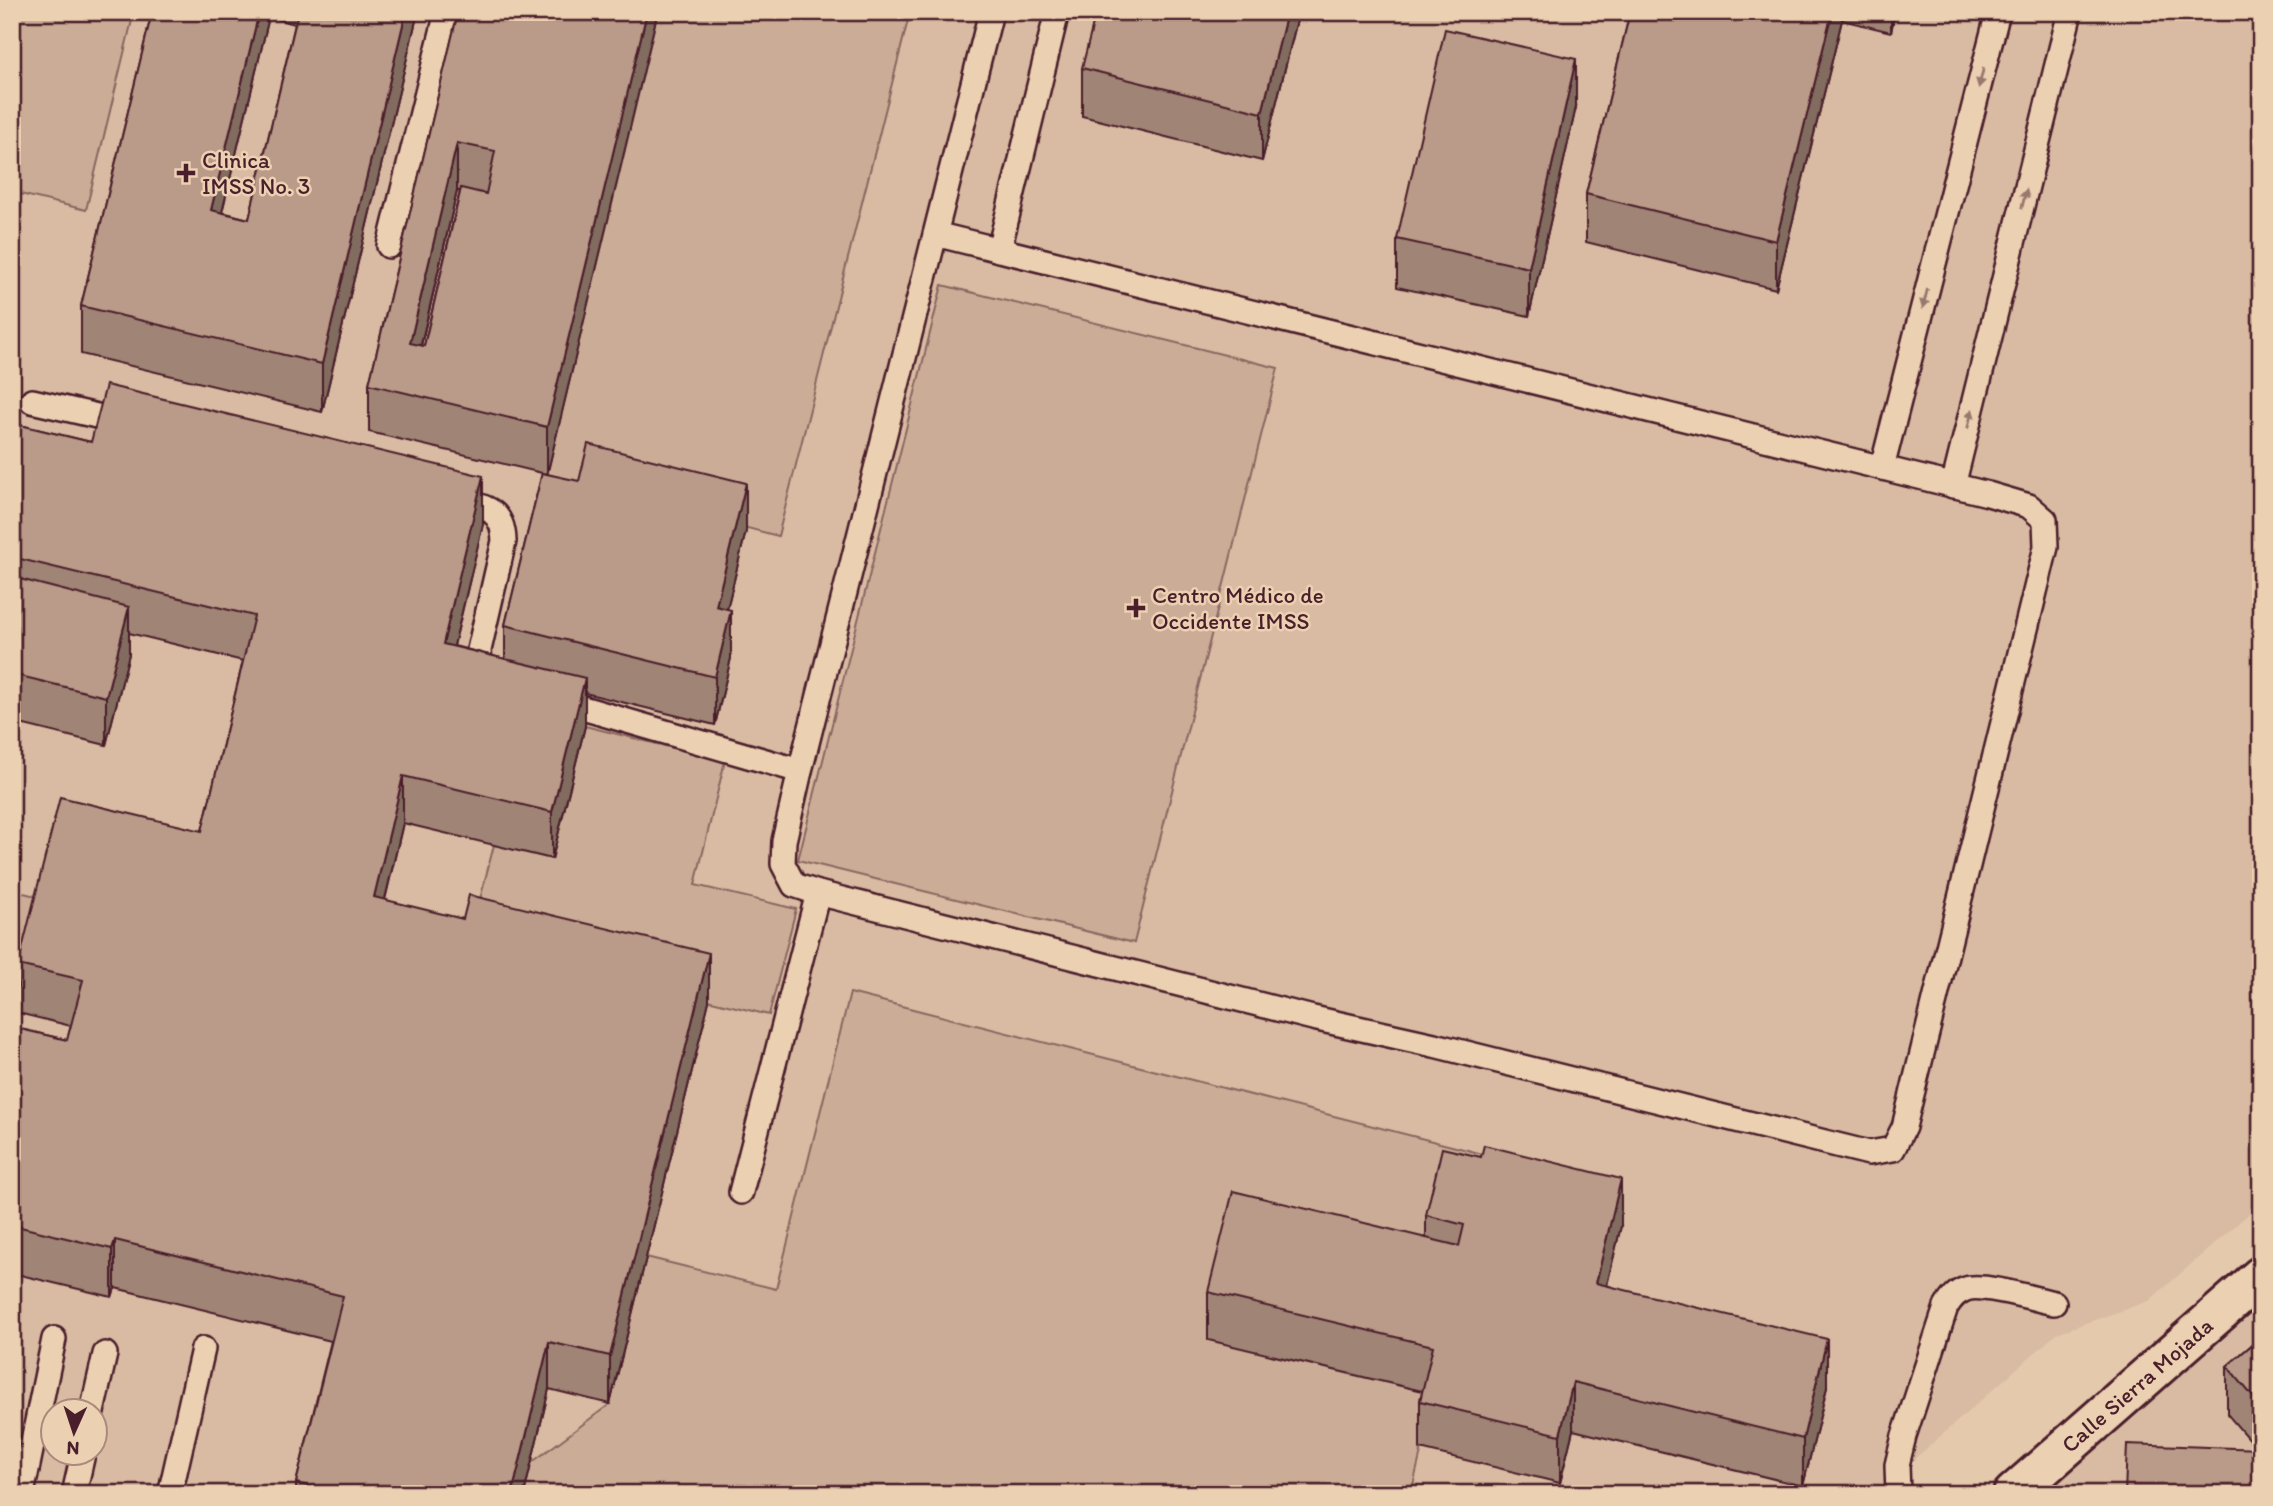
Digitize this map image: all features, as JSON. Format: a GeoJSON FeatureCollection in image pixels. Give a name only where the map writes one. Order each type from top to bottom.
{"type":"FeatureCollection","features":[{"type":"Feature","properties":{"kind":"street","name":"Calle Sierra Mojada"},"geometry":{"type":"LineString","coordinates":[[2013,1494],[2261,1276]]}},
{"type":"Feature","properties":{"kind":"lane"},"geometry":{"type":"LineString","coordinates":[[389,246],[447,12]]}},
{"type":"Feature","properties":{"kind":"lane"},"geometry":{"type":"LineString","coordinates":[[935,234],[1953,486],[2029,506],[2045,520],[2046,547],[1903,1127],[1893,1149],[1868,1153],[1434,1045],[1313,1018],[794,885],[783,864],[784,841],[800,771],[935,234],[991,12]]}},
{"type":"Feature","properties":{"kind":"lane"},"geometry":{"type":"LineString","coordinates":[[999,250],[1057,12]]}},
{"type":"Feature","properties":{"kind":"lane"},"geometry":{"type":"LineString","coordinates":[[1882,468],[1998,12]]}},
{"type":"Feature","properties":{"kind":"lane"},"geometry":{"type":"LineString","coordinates":[[1953,486],[2070,12]]}},
{"type":"Feature","properties":{"kind":"lane"},"geometry":{"type":"LineString","coordinates":[[32,401],[152,429]]}},
{"type":"Feature","properties":{"kind":"lane"},"geometry":{"type":"LineString","coordinates":[[430,494],[482,506],[495,513],[503,526],[504,541],[479,650],[480,664],[487,677],[512,688]]}},
{"type":"Feature","properties":{"kind":"lane"},"geometry":{"type":"LineString","coordinates":[[538,695],[800,771]]}},
{"type":"Feature","properties":{"kind":"lane"},"geometry":{"type":"LineString","coordinates":[[741,1192],[818,893]]}},
{"type":"Feature","properties":{"kind":"lane"},"geometry":{"type":"LineString","coordinates":[[1898,1494],[1897,1465],[1903,1436],[1946,1307],[1954,1295],[1968,1287],[1984,1288],[2054,1303]]}},
{"type":"Feature","properties":{"kind":"lane"},"geometry":{"type":"LineString","coordinates":[[22,1494],[54,1339]]}},
{"type":"Feature","properties":{"kind":"lane"},"geometry":{"type":"LineString","coordinates":[[170,1494],[203,1349]]}},
{"type":"Feature","properties":{"kind":"lane"},"geometry":{"type":"LineString","coordinates":[[95,1398],[105,1354]]}},
{"type":"Feature","properties":{"kind":"lane"},"geometry":{"type":"LineString","coordinates":[[74,1494],[80,1468]]}},
{"type":"Feature","properties":{"kind":"shaded area","name":"Centro Médico de Occidente IMSS"},"geometry":{"type":"Polygon","coordinates":[[[12,12],[2261,12],[2261,1203],[2149,1301],[2057,1333],[1875,1494],[12,1494],[12,12]]]}},
{"type":"Feature","properties":{"kind":"shaded area"},"geometry":{"type":"Polygon","coordinates":[[[12,12],[134,12],[86,210],[12,192],[12,12]]]}},
{"type":"Feature","properties":{"kind":"shaded area"},"geometry":{"type":"Polygon","coordinates":[[[644,12],[910,12],[778,536],[547,475],[657,16],[644,12]]]}},
{"type":"Feature","properties":{"kind":"shaded area"},"geometry":{"type":"Polygon","coordinates":[[[942,285],[1278,368],[1134,943],[798,860],[942,285]]]}},
{"type":"Feature","properties":{"kind":"shaded area"},"geometry":{"type":"Polygon","coordinates":[[[585,726],[725,761],[695,885],[796,909],[769,1015],[469,942],[494,845],[552,859],[585,726]]]}},
{"type":"Feature","properties":{"kind":"shaded area"},"geometry":{"type":"Polygon","coordinates":[[[12,890],[47,899],[31,962],[12,957],[12,890]]]}},
{"type":"Feature","properties":{"kind":"shaded area"},"geometry":{"type":"Polygon","coordinates":[[[850,993],[1491,1156],[1411,1494],[523,1494],[531,1463],[610,1404],[646,1257],[776,1289],[850,993]]]}},
{"type":"Feature","properties":{"kind":"shaded area"},"geometry":{"type":"Polygon","coordinates":[[[2261,1300],[2261,1494],[2033,1494],[2261,1300]]]}},
{"type":"Feature","properties":{"kind":"building"},"geometry":{"type":"Polygon","coordinates":[[[152,12],[259,12],[211,210],[249,219],[298,12],[406,12],[322,364],[81,306],[152,12]]]}},
{"type":"Feature","properties":{"kind":"building"},"geometry":{"type":"Polygon","coordinates":[[[458,12],[647,12],[547,427],[369,384],[458,12]],[[457,143],[410,343],[424,346],[461,188],[486,194],[495,151],[457,143]]]}},
{"type":"Feature","properties":{"kind":"building"},"geometry":{"type":"Polygon","coordinates":[[[1096,12],[1287,12],[1262,113],[1082,68],[1096,12]]]}},
{"type":"Feature","properties":{"kind":"building"},"geometry":{"type":"Polygon","coordinates":[[[1630,12],[1832,12],[1776,241],[1586,194],[1630,12]]]}},
{"type":"Feature","properties":{"kind":"building"},"geometry":{"type":"Polygon","coordinates":[[[1445,29],[1576,59],[1529,268],[1397,239],[1445,29]]]}},
{"type":"Feature","properties":{"kind":"building"},"geometry":{"type":"Polygon","coordinates":[[[106,385],[483,476],[443,644],[585,678],[552,812],[403,776],[374,897],[463,919],[469,895],[709,953],[610,1356],[549,1342],[512,1494],[340,1494],[296,1483],[343,1296],[115,1240],[112,1249],[12,1225],[12,1027],[67,1040],[83,980],[18,965],[60,797],[202,831],[254,616],[12,557],[12,423],[91,442],[106,385]]]}},
{"type":"Feature","properties":{"kind":"building"},"geometry":{"type":"Polygon","coordinates":[[[588,444],[746,483],[716,606],[731,610],[715,677],[505,625],[542,473],[579,481],[588,444]]]}},
{"type":"Feature","properties":{"kind":"building"},"geometry":{"type":"Polygon","coordinates":[[[12,577],[129,607],[106,697],[12,674],[12,577]]]}},
{"type":"Feature","properties":{"kind":"building"},"geometry":{"type":"Polygon","coordinates":[[[1484,1145],[1621,1179],[1596,1283],[1827,1339],[1803,1439],[1573,1382],[1560,1435],[1420,1401],[1433,1346],[1208,1292],[1233,1191],[1459,1246],[1464,1225],[1426,1215],[1442,1148],[1481,1157],[1484,1145]]]}},
{"type":"Feature","properties":{"kind":"building"},"geometry":{"type":"Polygon","coordinates":[[[2261,1337],[2261,1406],[2227,1366],[2261,1337]]]}},
{"type":"Feature","properties":{"kind":"building"},"geometry":{"type":"Polygon","coordinates":[[[2127,1444],[2261,1449],[2261,1494],[2125,1494],[2127,1444]]]}},
{"type":"Feature","properties":{"kind":"place","name":"Clinica IMSS No. 3"},"geometry":{"type":"Point","coordinates":[186,173]}},
{"type":"Feature","properties":{"kind":"place","name":"Centro Médico de Occidente IMSS"},"geometry":{"type":"Point","coordinates":[1136,608]}}]}
